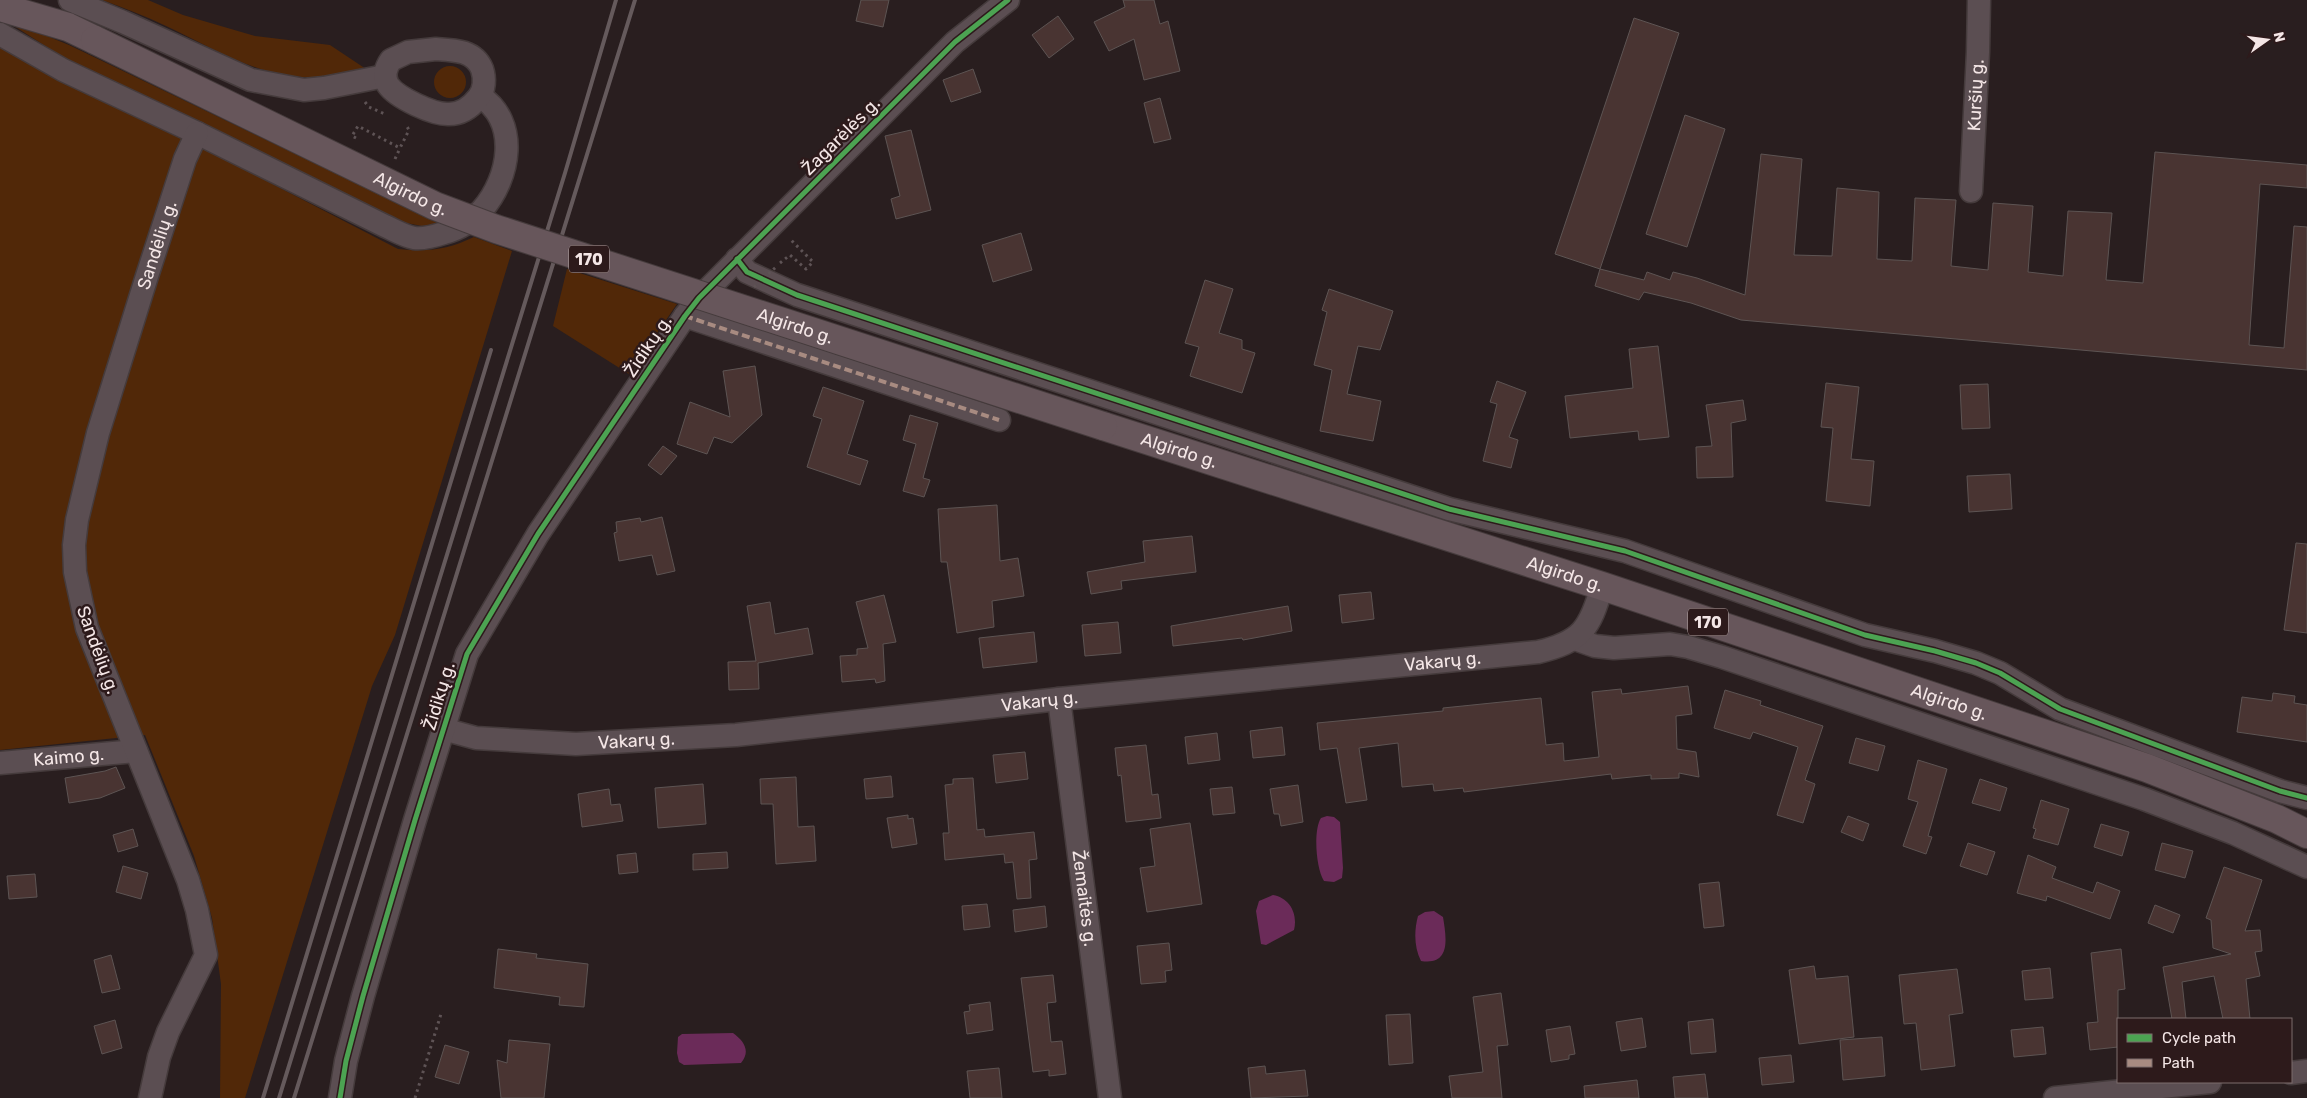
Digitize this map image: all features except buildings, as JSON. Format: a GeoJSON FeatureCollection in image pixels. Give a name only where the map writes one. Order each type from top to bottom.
{"type":"FeatureCollection","features":[{"type":"Feature","properties":{"kind":"main road","name":"Algirdo g."},"geometry":{"type":"LineString","coordinates":[[33,0],[68,27]]}},
{"type":"Feature","properties":{"kind":"main road","name":"Algirdo g."},"geometry":{"type":"LineString","coordinates":[[0,7],[68,27],[435,206],[496,229],[1602,586],[2147,768],[2278,819],[2307,834]]}},
{"type":"Feature","properties":{"kind":"street"},"geometry":{"type":"LineString","coordinates":[[70,0],[251,80],[304,90],[385,76]]}},
{"type":"Feature","properties":{"kind":"street","name":"Žagarėlės g."},"geometry":{"type":"LineString","coordinates":[[699,298],[955,42],[1008,0]]}},
{"type":"Feature","properties":{"kind":"street","name":"Kuršių g."},"geometry":{"type":"LineString","coordinates":[[1971,191],[1979,0]]}},
{"type":"Feature","properties":{"kind":"street"},"geometry":{"type":"LineString","coordinates":[[0,34],[63,70],[197,133],[385,226],[414,238],[436,236],[459,228],[482,210],[499,184],[507,155],[503,120],[495,107],[480,96]]}},
{"type":"Feature","properties":{"kind":"street"},"geometry":{"type":"LineString","coordinates":[[436,48],[460,51],[472,56],[482,70],[483,89],[480,96],[461,112],[449,114],[436,112],[404,98],[388,85],[385,76],[391,60],[408,52],[436,48]]}},
{"type":"Feature","properties":{"kind":"street","name":"Sandėlių g."},"geometry":{"type":"LineString","coordinates":[[150,1098],[159,1057],[168,1032],[206,955],[197,910],[188,880],[87,628],[78,592],[74,545],[77,520],[98,433],[147,276],[197,133]]}},
{"type":"Feature","properties":{"kind":"street"},"geometry":{"type":"LineString","coordinates":[[737,260],[747,272],[797,295],[1313,465],[1449,509],[1625,551],[1865,635],[1976,662],[2000,673],[2060,708],[2280,791],[2307,798]]}},
{"type":"Feature","properties":{"kind":"street","name":"Židikų g."},"geometry":{"type":"LineString","coordinates":[[340,1098],[346,1061],[363,996],[467,654],[538,534],[699,298]]}},
{"type":"Feature","properties":{"kind":"street"},"geometry":{"type":"LineString","coordinates":[[685,316],[999,420]]}},
{"type":"Feature","properties":{"kind":"street"},"geometry":{"type":"LineString","coordinates":[[1575,639],[1588,623],[1602,586]]}},
{"type":"Feature","properties":{"kind":"street","name":"Vakarų g."},"geometry":{"type":"LineString","coordinates":[[443,729],[476,738],[576,744],[736,735],[1059,699],[1517,655],[1558,647],[1575,639]]}},
{"type":"Feature","properties":{"kind":"street","name":"Algirdo g."},"geometry":{"type":"LineString","coordinates":[[1575,639],[1596,646],[1614,648],[1670,644],[1722,658],[2144,799],[2233,832],[2307,867]]}},
{"type":"Feature","properties":{"kind":"street","name":"Žemaitės g."},"geometry":{"type":"LineString","coordinates":[[1059,699],[1110,1098]]}},
{"type":"Feature","properties":{"kind":"street","name":"Kaimo g."},"geometry":{"type":"LineString","coordinates":[[0,763],[136,751]]}},
{"type":"Feature","properties":{"kind":"street"},"geometry":{"type":"LineString","coordinates":[[2292,1073],[2307,1072]]}},
{"type":"Feature","properties":{"kind":"street"},"geometry":{"type":"LineString","coordinates":[[2055,1098],[2140,1094],[2204,1083]]}},
{"type":"Feature","properties":{"kind":"path"},"geometry":{"type":"LineString","coordinates":[[360,140],[352,136],[358,126],[393,144]]}},
{"type":"Feature","properties":{"kind":"path"},"geometry":{"type":"LineString","coordinates":[[752,289],[790,254],[806,269],[813,262],[788,236]]}},
{"type":"Feature","properties":{"kind":"path"},"geometry":{"type":"LineString","coordinates":[[415,1098],[441,1014]]}},
{"type":"Feature","properties":{"kind":"shaded area"},"geometry":{"type":"Polygon","coordinates":[[[102,0],[148,0],[183,15],[255,36],[330,45],[366,69],[318,77],[284,75],[266,71],[231,58],[158,22],[102,0]]]}},
{"type":"Feature","properties":{"kind":"shaded area"},"geometry":{"type":"Polygon","coordinates":[[[0,17],[69,45],[439,223],[422,226],[396,221],[61,56],[0,17]]]}},
{"type":"Feature","properties":{"kind":"shaded area"},"geometry":{"type":"Polygon","coordinates":[[[0,46],[37,68],[224,159],[398,249],[437,249],[455,245],[474,237],[512,251],[395,635],[372,686],[245,1098],[220,1098],[221,984],[212,918],[194,856],[145,735],[0,750],[0,46]]]}},
{"type":"Feature","properties":{"kind":"shaded area"},"geometry":{"type":"Polygon","coordinates":[[[450,66],[461,71],[466,82],[461,93],[450,98],[439,93],[434,82],[439,71],[450,66]]]}},
{"type":"Feature","properties":{"kind":"shaded area"},"geometry":{"type":"Polygon","coordinates":[[[567,269],[677,304],[629,374],[553,326],[567,269]]]}},
{"type":"Feature","properties":{"kind":"shaded area"},"geometry":{"type":"Polygon","coordinates":[[[1327,816],[1334,817],[1340,822],[1342,878],[1334,882],[1324,881],[1317,859],[1317,831],[1321,818],[1327,816]]]}},
{"type":"Feature","properties":{"kind":"shaded area"},"geometry":{"type":"Polygon","coordinates":[[[1273,895],[1284,899],[1288,903],[1294,913],[1295,924],[1294,930],[1266,945],[1261,944],[1256,911],[1259,901],[1273,895]]]}},
{"type":"Feature","properties":{"kind":"shaded area"},"geometry":{"type":"Polygon","coordinates":[[[1434,911],[1443,917],[1445,948],[1438,959],[1421,961],[1415,939],[1418,916],[1425,912],[1434,911]]]}},
{"type":"Feature","properties":{"kind":"shaded area"},"geometry":{"type":"Polygon","coordinates":[[[733,1033],[745,1046],[746,1054],[741,1063],[684,1065],[679,1062],[677,1053],[678,1037],[682,1034],[733,1033]]]}},
{"type":"Feature","properties":{"kind":"railway"},"geometry":{"type":"LineString","coordinates":[[279,1098],[565,173],[616,0]]}},
{"type":"Feature","properties":{"kind":"railway"},"geometry":{"type":"LineString","coordinates":[[294,1098],[635,0]]}},
{"type":"Feature","properties":{"kind":"railway"},"geometry":{"type":"LineString","coordinates":[[263,1098],[491,350]]}},
{"type":"Feature","properties":{"kind":"marked path"},"geometry":{"type":"LineString","coordinates":[[685,316],[999,420]]}},
{"type":"Feature","properties":{"kind":"cycle path"},"geometry":{"type":"LineString","coordinates":[[340,1098],[346,1061],[363,996],[467,654],[538,534],[699,298],[955,42],[1008,0]]}},
{"type":"Feature","properties":{"kind":"cycle path"},"geometry":{"type":"LineString","coordinates":[[737,259],[747,272],[797,295],[1449,509],[1625,551],[1865,635],[1935,651],[1976,663],[2000,673],[2060,709],[2280,791],[2307,798]]}}]}
